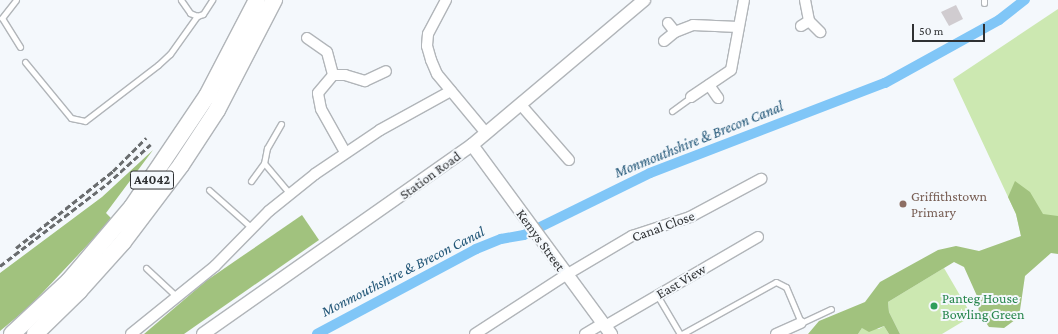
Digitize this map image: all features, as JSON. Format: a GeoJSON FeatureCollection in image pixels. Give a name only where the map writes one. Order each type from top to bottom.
{"type":"FeatureCollection","features":[{"type":"Feature","properties":{"kind":"highway","name":"A4042"},"geometry":{"type":"LineString","coordinates":[[12,334],[68,281],[132,207],[206,96],[257,0]]}},
{"type":"Feature","properties":{"kind":"highway","name":"A4042"},"geometry":{"type":"LineString","coordinates":[[35,334],[79,291],[124,242],[181,165],[217,110],[274,0]]}},
{"type":"Feature","properties":{"kind":"street"},"geometry":{"type":"LineString","coordinates":[[446,0],[432,24],[427,46],[437,74],[486,133]]}},
{"type":"Feature","properties":{"kind":"street","name":"Station Road"},"geometry":{"type":"LineString","coordinates":[[203,334],[472,145],[644,0]]}},
{"type":"Feature","properties":{"kind":"street"},"geometry":{"type":"LineString","coordinates":[[691,97],[731,70],[744,0]]}},
{"type":"Feature","properties":{"kind":"street"},"geometry":{"type":"LineString","coordinates":[[805,0],[805,24],[820,32]]}},
{"type":"Feature","properties":{"kind":"street"},"geometry":{"type":"LineString","coordinates":[[668,23],[675,32]]}},
{"type":"Feature","properties":{"kind":"street"},"geometry":{"type":"LineString","coordinates":[[664,41],[675,32],[693,25],[738,28]]}},
{"type":"Feature","properties":{"kind":"street"},"geometry":{"type":"LineString","coordinates":[[307,38],[326,52],[333,75]]}},
{"type":"Feature","properties":{"kind":"street"},"geometry":{"type":"LineString","coordinates":[[345,152],[318,101],[321,88],[333,75],[345,75],[365,81],[386,70]]}},
{"type":"Feature","properties":{"kind":"street"},"geometry":{"type":"LineString","coordinates":[[709,85],[718,98]]}},
{"type":"Feature","properties":{"kind":"street"},"geometry":{"type":"LineString","coordinates":[[131,334],[215,266],[252,228],[290,194],[345,152],[451,91]]}},
{"type":"Feature","properties":{"kind":"street"},"geometry":{"type":"LineString","coordinates":[[521,105],[569,160]]}},
{"type":"Feature","properties":{"kind":"street","name":"Kemys Street"},"geometry":{"type":"LineString","coordinates":[[472,145],[566,275],[606,327]]}},
{"type":"Feature","properties":{"kind":"street","name":"Canal Close"},"geometry":{"type":"LineString","coordinates":[[475,334],[566,275],[632,236],[690,217],[761,179]]}},
{"type":"Feature","properties":{"kind":"street","name":"East View"},"geometry":{"type":"LineString","coordinates":[[585,334],[606,327],[657,295],[758,237]]}},
{"type":"Feature","properties":{"kind":"street"},"geometry":{"type":"LineString","coordinates":[[776,334],[801,323]]}},
{"type":"Feature","properties":{"kind":"lane"},"geometry":{"type":"LineString","coordinates":[[16,0],[2,18],[20,47]]}},
{"type":"Feature","properties":{"kind":"lane"},"geometry":{"type":"LineString","coordinates":[[182,0],[190,13],[197,16]]}},
{"type":"Feature","properties":{"kind":"lane"},"geometry":{"type":"LineString","coordinates":[[25,62],[71,118],[85,121],[95,115],[164,59],[197,16],[203,14],[212,0]]}},
{"type":"Feature","properties":{"kind":"lane"},"geometry":{"type":"LineString","coordinates":[[672,112],[691,97]]}},
{"type":"Feature","properties":{"kind":"lane"},"geometry":{"type":"LineString","coordinates":[[251,181],[264,163],[267,148],[281,124]]}},
{"type":"Feature","properties":{"kind":"lane"},"geometry":{"type":"LineString","coordinates":[[264,163],[290,194]]}},
{"type":"Feature","properties":{"kind":"lane"},"geometry":{"type":"LineString","coordinates":[[210,190],[252,228]]}},
{"type":"Feature","properties":{"kind":"lane"},"geometry":{"type":"LineString","coordinates":[[146,268],[177,297]]}},
{"type":"Feature","properties":{"kind":"lane"},"geometry":{"type":"LineString","coordinates":[[657,295],[681,334],[776,282],[786,287],[801,323],[831,309]]}},
{"type":"Feature","properties":{"kind":"green space"},"geometry":{"type":"Polygon","coordinates":[[[1058,9],[1058,230],[1021,236],[1016,214],[953,79],[1058,9]]]}},
{"type":"Feature","properties":{"kind":"green space"},"geometry":{"type":"Polygon","coordinates":[[[153,150],[106,213],[112,219],[29,307],[0,331],[0,273],[102,197],[153,150]]]}},
{"type":"Feature","properties":{"kind":"green space"},"geometry":{"type":"Polygon","coordinates":[[[1015,181],[1030,192],[1043,214],[1058,216],[1058,254],[1051,253],[1025,276],[1019,317],[1004,328],[989,327],[979,313],[977,296],[964,267],[954,262],[888,302],[889,312],[900,334],[889,334],[884,326],[869,332],[862,328],[858,334],[808,334],[819,321],[865,302],[880,282],[938,250],[956,246],[979,251],[1021,236],[1016,214],[1008,197],[1015,181]]]}},
{"type":"Feature","properties":{"kind":"green space"},"geometry":{"type":"Polygon","coordinates":[[[302,215],[319,240],[184,334],[144,334],[206,281],[302,215]]]}},
{"type":"Feature","properties":{"kind":"green space","name":"Panteg House Bowling Green"},"geometry":{"type":"Polygon","coordinates":[[[944,268],[972,316],[942,334],[900,334],[889,312],[888,302],[944,268]]]}},
{"type":"Feature","properties":{"kind":"green space"},"geometry":{"type":"Polygon","coordinates":[[[884,326],[889,334],[858,334],[862,328],[879,329],[884,326]]]}},
{"type":"Feature","properties":{"kind":"building"},"geometry":{"type":"Polygon","coordinates":[[[956,5],[963,19],[949,26],[941,12],[956,5]]]}},
{"type":"Feature","properties":{"kind":"waterway","name":"Monmouthshire & Brecon Canal"},"geometry":{"type":"LineString","coordinates":[[317,334],[476,249],[501,239],[524,235],[650,173],[885,83],[999,20],[1025,0]]}},
{"type":"Feature","properties":{"kind":"railway"},"geometry":{"type":"LineString","coordinates":[[16,248],[113,171],[146,138]]}},
{"type":"Feature","properties":{"kind":"railway"},"geometry":{"type":"LineString","coordinates":[[0,266],[107,184],[151,144]]}},
{"type":"Feature","properties":{"kind":"place","name":"Griffithstown Primary"},"geometry":{"type":"Point","coordinates":[903,204]}},
{"type":"Feature","properties":{"kind":"place","name":"Panteg House Bowling Green"},"geometry":{"type":"Point","coordinates":[934,306]}}]}
